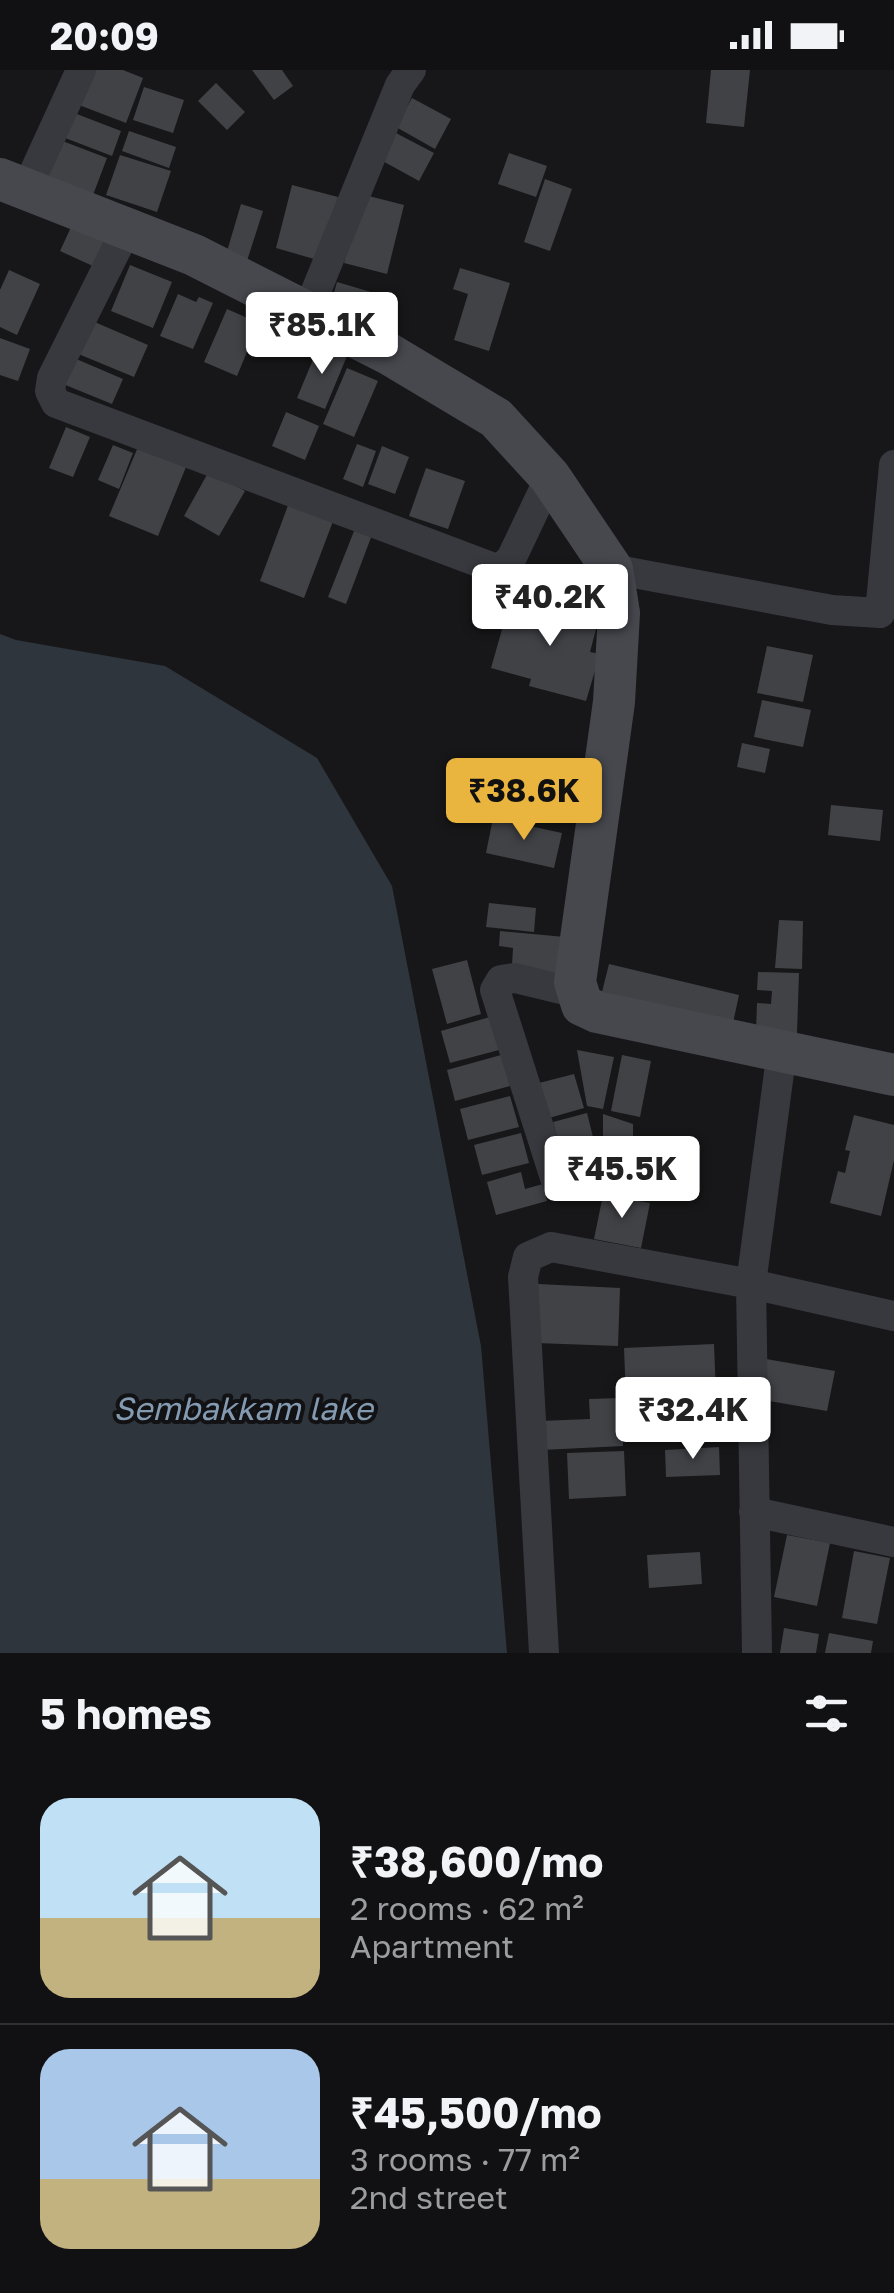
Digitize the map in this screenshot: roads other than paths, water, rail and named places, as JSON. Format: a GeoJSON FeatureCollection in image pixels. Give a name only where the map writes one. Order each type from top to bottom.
{"type":"FeatureCollection","features":[{"type":"Feature","properties":{"kind":"street"},"geometry":{"type":"LineString","coordinates":[[81,70],[14,183],[194,256],[389,354],[496,418],[550,477],[612,570],[620,613],[614,702],[575,982],[582,1005],[597,1012],[894,1075]]}},
{"type":"Feature","properties":{"kind":"street"},"geometry":{"type":"LineString","coordinates":[[308,313],[400,84],[410,70]]}},
{"type":"Feature","properties":{"kind":"street"},"geometry":{"type":"LineString","coordinates":[[128,228],[52,378],[50,390],[56,403],[494,568],[502,568],[511,559],[550,477]]}},
{"type":"Feature","properties":{"kind":"street"},"geometry":{"type":"LineString","coordinates":[[612,570],[832,610],[887,626],[894,465]]}},
{"type":"Feature","properties":{"kind":"street"},"geometry":{"type":"LineString","coordinates":[[556,1181],[495,990],[502,980],[515,978],[577,992]]}},
{"type":"Feature","properties":{"kind":"street"},"geometry":{"type":"LineString","coordinates":[[757,1653],[751,1284],[782,1050]]}},
{"type":"Feature","properties":{"kind":"street"},"geometry":{"type":"LineString","coordinates":[[544,1653],[523,1277],[528,1257],[551,1247],[751,1284],[894,1316]]}},
{"type":"Feature","properties":{"kind":"street"},"geometry":{"type":"LineString","coordinates":[[754,1512],[894,1542]]}},
{"type":"Feature","properties":{"kind":"water","name":"Sembakkam lake"},"geometry":{"type":"Polygon","coordinates":[[[0,634],[165,666],[317,758],[392,886],[481,1346],[507,1653],[0,1653],[0,634]]]}}]}
